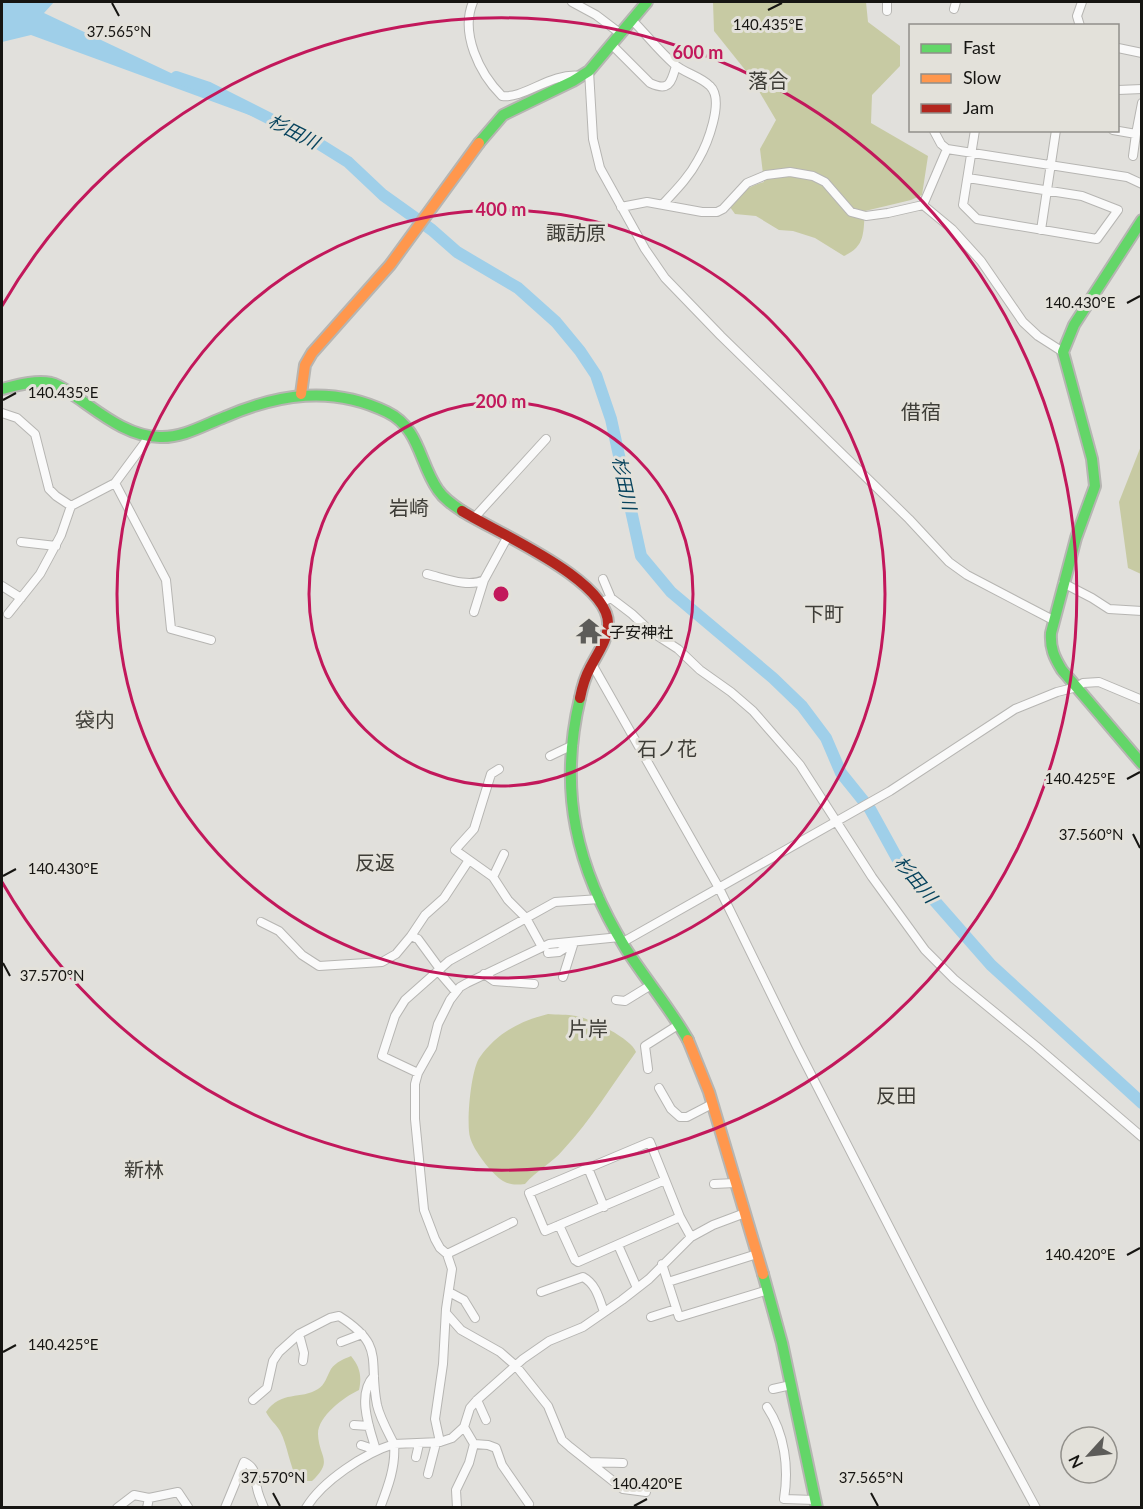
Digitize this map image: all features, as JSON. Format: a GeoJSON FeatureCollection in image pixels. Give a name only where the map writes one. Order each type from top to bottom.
{"type":"FeatureCollection","features":[{"type":"Feature","properties":{"kind":"street"},"geometry":{"type":"LineString","coordinates":[[473,2],[470,38],[478,63],[492,87],[501,96],[514,95],[565,75],[585,74]]}},
{"type":"Feature","properties":{"kind":"street"},"geometry":{"type":"LineString","coordinates":[[572,2],[596,15],[621,34]]}},
{"type":"Feature","properties":{"kind":"street"},"geometry":{"type":"LineString","coordinates":[[302,394],[305,365],[312,353],[390,265],[486,134],[503,115],[585,74],[647,2]]}},
{"type":"Feature","properties":{"kind":"street"},"geometry":{"type":"LineString","coordinates":[[886,11],[887,2]]}},
{"type":"Feature","properties":{"kind":"street"},"geometry":{"type":"LineString","coordinates":[[1079,24],[1077,16],[1082,2]]}},
{"type":"Feature","properties":{"kind":"street"},"geometry":{"type":"LineString","coordinates":[[632,20],[676,66],[711,86],[717,102],[707,141],[698,161],[685,180],[663,204]]}},
{"type":"Feature","properties":{"kind":"street"},"geometry":{"type":"LineString","coordinates":[[612,45],[645,79],[658,87],[665,87],[669,84],[676,66]]}},
{"type":"Feature","properties":{"kind":"street"},"geometry":{"type":"LineString","coordinates":[[1119,48],[1142,52]]}},
{"type":"Feature","properties":{"kind":"street"},"geometry":{"type":"LineString","coordinates":[[585,74],[595,149],[600,168],[645,249],[665,278],[950,562],[967,575],[1053,620]]}},
{"type":"Feature","properties":{"kind":"street"},"geometry":{"type":"LineString","coordinates":[[1119,90],[1142,89]]}},
{"type":"Feature","properties":{"kind":"street"},"geometry":{"type":"LineString","coordinates":[[1133,156],[1142,103]]}},
{"type":"Feature","properties":{"kind":"street"},"geometry":{"type":"LineString","coordinates":[[1119,131],[1136,134]]}},
{"type":"Feature","properties":{"kind":"street"},"geometry":{"type":"LineString","coordinates":[[934,132],[947,149],[1127,177],[1142,183]]}},
{"type":"Feature","properties":{"kind":"street"},"geometry":{"type":"LineString","coordinates":[[968,177],[1082,196],[1118,210],[1097,239],[977,219],[963,205],[975,132]]}},
{"type":"Feature","properties":{"kind":"street"},"geometry":{"type":"LineString","coordinates":[[1041,230],[1056,132]]}},
{"type":"Feature","properties":{"kind":"street"},"geometry":{"type":"LineString","coordinates":[[923,205],[947,149]]}},
{"type":"Feature","properties":{"kind":"street"},"geometry":{"type":"LineString","coordinates":[[621,207],[647,202],[702,212],[717,212],[747,183],[766,175],[790,172],[813,176],[825,182],[851,212],[866,216],[923,205]]}},
{"type":"Feature","properties":{"kind":"street"},"geometry":{"type":"LineString","coordinates":[[923,205],[952,229],[981,261],[1023,322],[1038,336],[1063,352]]}},
{"type":"Feature","properties":{"kind":"street"},"geometry":{"type":"LineString","coordinates":[[1142,220],[1074,325],[1063,352],[1092,459],[1095,486],[1063,583],[1053,620],[1050,645],[1055,659],[1142,764]]}},
{"type":"Feature","properties":{"kind":"street"},"geometry":{"type":"LineString","coordinates":[[2,389],[38,382],[55,384],[128,429],[149,437],[166,438],[183,434],[262,402],[302,394],[360,402],[396,417],[414,436],[438,490],[446,500],[557,564],[606,600],[633,614],[650,631],[678,649],[700,670],[753,711],[800,765],[839,819],[897,914],[925,950],[954,979],[1045,1053],[1142,1137]]}},
{"type":"Feature","properties":{"kind":"street"},"geometry":{"type":"LineString","coordinates":[[2,412],[17,418],[35,434],[49,489],[71,506]]}},
{"type":"Feature","properties":{"kind":"street"},"geometry":{"type":"LineString","coordinates":[[8,614],[40,574],[56,546],[71,506],[115,483],[149,437]]}},
{"type":"Feature","properties":{"kind":"street"},"geometry":{"type":"LineString","coordinates":[[474,518],[546,439]]}},
{"type":"Feature","properties":{"kind":"street"},"geometry":{"type":"LineString","coordinates":[[115,483],[166,580],[171,629],[211,640]]}},
{"type":"Feature","properties":{"kind":"street"},"geometry":{"type":"LineString","coordinates":[[474,612],[484,580],[508,537]]}},
{"type":"Feature","properties":{"kind":"street"},"geometry":{"type":"LineString","coordinates":[[21,542],[56,546]]}},
{"type":"Feature","properties":{"kind":"street"},"geometry":{"type":"LineString","coordinates":[[427,574],[463,582],[476,583],[484,580]]}},
{"type":"Feature","properties":{"kind":"street"},"geometry":{"type":"LineString","coordinates":[[603,579],[609,625],[606,636],[586,675],[582,691],[571,766],[573,818],[586,865],[600,899],[622,940],[678,1025],[698,1060],[768,1290],[816,1504],[784,1499],[787,1478],[785,1455],[767,1407]]}},
{"type":"Feature","properties":{"kind":"street"},"geometry":{"type":"LineString","coordinates":[[1063,583],[1109,609],[1142,611]]}},
{"type":"Feature","properties":{"kind":"street"},"geometry":{"type":"LineString","coordinates":[[2,586],[21,598]]}},
{"type":"Feature","properties":{"kind":"street"},"geometry":{"type":"LineString","coordinates":[[592,664],[719,888],[797,1047],[981,1406],[1036,1508]]}},
{"type":"Feature","properties":{"kind":"street"},"geometry":{"type":"LineString","coordinates":[[428,1474],[438,1443],[435,1419],[452,1275],[447,1254],[440,1248],[424,1210],[415,1119],[415,1084],[418,1073],[432,1048],[438,1024],[456,992],[484,974],[545,950],[549,944],[622,940],[890,791],[1015,709],[1083,683],[1099,682],[1142,699]]}},
{"type":"Feature","properties":{"kind":"street"},"geometry":{"type":"LineString","coordinates":[[550,756],[573,745]]}},
{"type":"Feature","properties":{"kind":"street"},"geometry":{"type":"LineString","coordinates":[[499,769],[491,774],[474,829],[456,850],[493,877],[508,900],[526,918],[545,950]]}},
{"type":"Feature","properties":{"kind":"street"},"geometry":{"type":"LineString","coordinates":[[493,877],[504,854]]}},
{"type":"Feature","properties":{"kind":"street"},"geometry":{"type":"LineString","coordinates":[[261,922],[279,931],[302,955],[319,966],[382,962],[396,954],[424,915],[444,898],[469,860]]}},
{"type":"Feature","properties":{"kind":"street"},"geometry":{"type":"LineString","coordinates":[[418,1073],[382,1056],[395,1016],[405,1000],[455,958],[555,902],[600,899]]}},
{"type":"Feature","properties":{"kind":"street"},"geometry":{"type":"LineString","coordinates":[[411,936],[418,939],[456,992]]}},
{"type":"Feature","properties":{"kind":"street"},"geometry":{"type":"LineString","coordinates":[[563,977],[574,942]]}},
{"type":"Feature","properties":{"kind":"street"},"geometry":{"type":"LineString","coordinates":[[484,974],[494,981],[534,984]]}},
{"type":"Feature","properties":{"kind":"street"},"geometry":{"type":"LineString","coordinates":[[616,1000],[625,1001],[651,985]]}},
{"type":"Feature","properties":{"kind":"street"},"geometry":{"type":"LineString","coordinates":[[648,1069],[645,1046],[678,1025]]}},
{"type":"Feature","properties":{"kind":"street"},"geometry":{"type":"LineString","coordinates":[[659,1088],[671,1109],[680,1117],[687,1117],[712,1104]]}},
{"type":"Feature","properties":{"kind":"street"},"geometry":{"type":"LineString","coordinates":[[664,1180],[545,1231],[529,1194],[650,1142],[664,1180],[691,1238]]}},
{"type":"Feature","properties":{"kind":"street"},"geometry":{"type":"LineString","coordinates":[[588,1168],[604,1207]]}},
{"type":"Feature","properties":{"kind":"street"},"geometry":{"type":"LineString","coordinates":[[714,1184],[735,1183]]}},
{"type":"Feature","properties":{"kind":"street"},"geometry":{"type":"LineString","coordinates":[[306,1508],[321,1488],[376,1450],[394,1444],[438,1443],[452,1438],[464,1427],[470,1408],[477,1400],[537,1348],[583,1327],[638,1288],[691,1238],[713,1225],[745,1214]]}},
{"type":"Feature","properties":{"kind":"street"},"geometry":{"type":"LineString","coordinates":[[559,1226],[578,1262],[680,1217]]}},
{"type":"Feature","properties":{"kind":"street"},"geometry":{"type":"LineString","coordinates":[[447,1254],[513,1222]]}},
{"type":"Feature","properties":{"kind":"street"},"geometry":{"type":"LineString","coordinates":[[618,1245],[638,1288]]}},
{"type":"Feature","properties":{"kind":"street"},"geometry":{"type":"LineString","coordinates":[[668,1282],[757,1254]]}},
{"type":"Feature","properties":{"kind":"street"},"geometry":{"type":"LineString","coordinates":[[662,1264],[679,1317],[768,1290]]}},
{"type":"Feature","properties":{"kind":"street"},"geometry":{"type":"LineString","coordinates":[[541,1292],[583,1277],[590,1281],[604,1312]]}},
{"type":"Feature","properties":{"kind":"street"},"geometry":{"type":"LineString","coordinates":[[449,1292],[464,1300],[475,1318]]}},
{"type":"Feature","properties":{"kind":"street"},"geometry":{"type":"LineString","coordinates":[[651,1317],[676,1309]]}},
{"type":"Feature","properties":{"kind":"street"},"geometry":{"type":"LineString","coordinates":[[446,1313],[461,1330],[500,1352],[516,1366],[552,1412],[562,1440],[623,1489],[646,1492]]}},
{"type":"Feature","properties":{"kind":"street"},"geometry":{"type":"LineString","coordinates":[[253,1400],[267,1388],[273,1361],[279,1352],[299,1334],[330,1318],[339,1316],[362,1334],[374,1351],[378,1407],[394,1444],[392,1471],[380,1508]]}},
{"type":"Feature","properties":{"kind":"street"},"geometry":{"type":"LineString","coordinates":[[299,1334],[304,1353],[303,1361]]}},
{"type":"Feature","properties":{"kind":"street"},"geometry":{"type":"LineString","coordinates":[[341,1342],[362,1334]]}},
{"type":"Feature","properties":{"kind":"street"},"geometry":{"type":"LineString","coordinates":[[374,1376],[370,1381],[365,1403],[376,1450]]}},
{"type":"Feature","properties":{"kind":"street"},"geometry":{"type":"LineString","coordinates":[[773,1389],[791,1385]]}},
{"type":"Feature","properties":{"kind":"street"},"geometry":{"type":"LineString","coordinates":[[477,1400],[486,1420]]}},
{"type":"Feature","properties":{"kind":"street"},"geometry":{"type":"LineString","coordinates":[[354,1425],[369,1426]]}},
{"type":"Feature","properties":{"kind":"street"},"geometry":{"type":"LineString","coordinates":[[457,1508],[456,1490],[469,1463],[474,1444],[464,1427]]}},
{"type":"Feature","properties":{"kind":"street"},"geometry":{"type":"LineString","coordinates":[[416,1457],[419,1444]]}},
{"type":"Feature","properties":{"kind":"street"},"geometry":{"type":"LineString","coordinates":[[474,1444],[496,1448],[502,1465],[529,1504]]}},
{"type":"Feature","properties":{"kind":"street"},"geometry":{"type":"LineString","coordinates":[[361,1445],[376,1450]]}},
{"type":"Feature","properties":{"kind":"street"},"geometry":{"type":"LineString","coordinates":[[225,1508],[244,1462],[250,1465],[256,1474],[256,1486],[264,1508]]}},
{"type":"Feature","properties":{"kind":"street"},"geometry":{"type":"LineString","coordinates":[[589,1462],[623,1462]]}},
{"type":"Feature","properties":{"kind":"street"},"geometry":{"type":"LineString","coordinates":[[117,1508],[135,1495],[149,1498],[178,1492],[189,1507]]}},
{"type":"Feature","properties":{"kind":"street"},"geometry":{"type":"LineString","coordinates":[[147,1508],[149,1498]]}},
{"type":"Feature","properties":{"kind":"green space"},"geometry":{"type":"Polygon","coordinates":[[[713,2],[866,2],[868,22],[900,46],[900,66],[872,95],[871,123],[928,156],[922,195],[911,200],[865,211],[860,243],[844,256],[815,238],[793,231],[779,230],[756,216],[735,214],[730,207],[745,191],[764,182],[760,149],[776,120],[750,76],[714,31],[713,2]]]}},
{"type":"Feature","properties":{"kind":"green space"},"geometry":{"type":"Polygon","coordinates":[[[1141,446],[1141,574],[1128,568],[1119,502],[1141,446]]]}},
{"type":"Feature","properties":{"kind":"green space"},"geometry":{"type":"Polygon","coordinates":[[[548,1014],[573,1015],[591,1021],[619,1035],[636,1052],[592,1115],[559,1155],[525,1184],[511,1184],[499,1178],[489,1167],[479,1155],[470,1137],[469,1108],[474,1072],[480,1057],[494,1041],[519,1024],[548,1014]]]}},
{"type":"Feature","properties":{"kind":"green space"},"geometry":{"type":"Polygon","coordinates":[[[351,1356],[360,1372],[359,1390],[339,1402],[327,1414],[319,1427],[319,1442],[324,1463],[319,1474],[312,1481],[298,1481],[283,1437],[266,1412],[278,1401],[318,1389],[333,1367],[351,1356]]]}},
{"type":"Feature","properties":{"kind":"water"},"geometry":{"type":"Polygon","coordinates":[[[2,2],[54,2],[44,13],[298,133],[31,35],[2,42],[2,2]]]}},
{"type":"Feature","properties":{"kind":"waterway","name":"杉田川"},"geometry":{"type":"LineString","coordinates":[[176,77],[209,88],[316,142],[348,162],[383,195],[432,230],[457,252],[518,288],[556,322],[596,375],[611,419],[641,556],[671,592],[773,678],[802,706],[826,738],[841,773],[870,809],[897,858],[991,965],[1142,1103]]}},
{"type":"Feature","properties":{"kind":"traffic: fast"},"geometry":{"type":"LineString","coordinates":[[479,143],[503,115],[589,71],[647,2]]}},
{"type":"Feature","properties":{"kind":"traffic: fast"},"geometry":{"type":"LineString","coordinates":[[1142,220],[1074,325],[1063,352],[1092,459],[1095,486],[1076,538],[1051,633],[1053,652],[1062,670],[1142,764]]}},
{"type":"Feature","properties":{"kind":"traffic: fast"},"geometry":{"type":"LineString","coordinates":[[2,389],[33,383],[54,384],[126,429],[160,437],[185,433],[245,409],[285,398],[305,396],[346,398],[387,412],[398,419],[413,437],[438,490],[462,511]]}},
{"type":"Feature","properties":{"kind":"traffic: fast"},"geometry":{"type":"LineString","coordinates":[[580,698],[571,765],[576,828],[584,859],[595,889],[626,949],[688,1040]]}},
{"type":"Feature","properties":{"kind":"traffic: fast"},"geometry":{"type":"LineString","coordinates":[[763,1274],[782,1343],[817,1508]]}},
{"type":"Feature","properties":{"kind":"traffic: slow"},"geometry":{"type":"LineString","coordinates":[[301,394],[305,365],[312,353],[390,265],[479,143]]}},
{"type":"Feature","properties":{"kind":"traffic: slow"},"geometry":{"type":"LineString","coordinates":[[688,1040],[709,1092],[763,1274]]}},
{"type":"Feature","properties":{"kind":"traffic: jam"},"geometry":{"type":"LineString","coordinates":[[462,511],[572,575],[592,592],[604,609],[607,632],[587,675],[580,698]]}},
{"type":"Feature","properties":{"kind":"place","name":"子安神社"},"geometry":{"type":"Point","coordinates":[589,631]}},
{"type":"Feature","properties":{"kind":"district","name":"落合"},"geometry":{"type":"Point","coordinates":[768,80]}},
{"type":"Feature","properties":{"kind":"district","name":"諏訪原"},"geometry":{"type":"Point","coordinates":[576,232]}},
{"type":"Feature","properties":{"kind":"district","name":"借宿"},"geometry":{"type":"Point","coordinates":[921,411]}},
{"type":"Feature","properties":{"kind":"district","name":"岩崎"},"geometry":{"type":"Point","coordinates":[409,507]}},
{"type":"Feature","properties":{"kind":"district","name":"下町"},"geometry":{"type":"Point","coordinates":[824,613]}},
{"type":"Feature","properties":{"kind":"district","name":"袋内"},"geometry":{"type":"Point","coordinates":[95,719]}},
{"type":"Feature","properties":{"kind":"district","name":"石ノ花"},"geometry":{"type":"Point","coordinates":[667,748]}},
{"type":"Feature","properties":{"kind":"district","name":"反返"},"geometry":{"type":"Point","coordinates":[375,862]}},
{"type":"Feature","properties":{"kind":"district","name":"片岸"},"geometry":{"type":"Point","coordinates":[588,1028]}},
{"type":"Feature","properties":{"kind":"district","name":"反田"},"geometry":{"type":"Point","coordinates":[896,1095]}},
{"type":"Feature","properties":{"kind":"district","name":"新林"},"geometry":{"type":"Point","coordinates":[144,1169]}}]}
